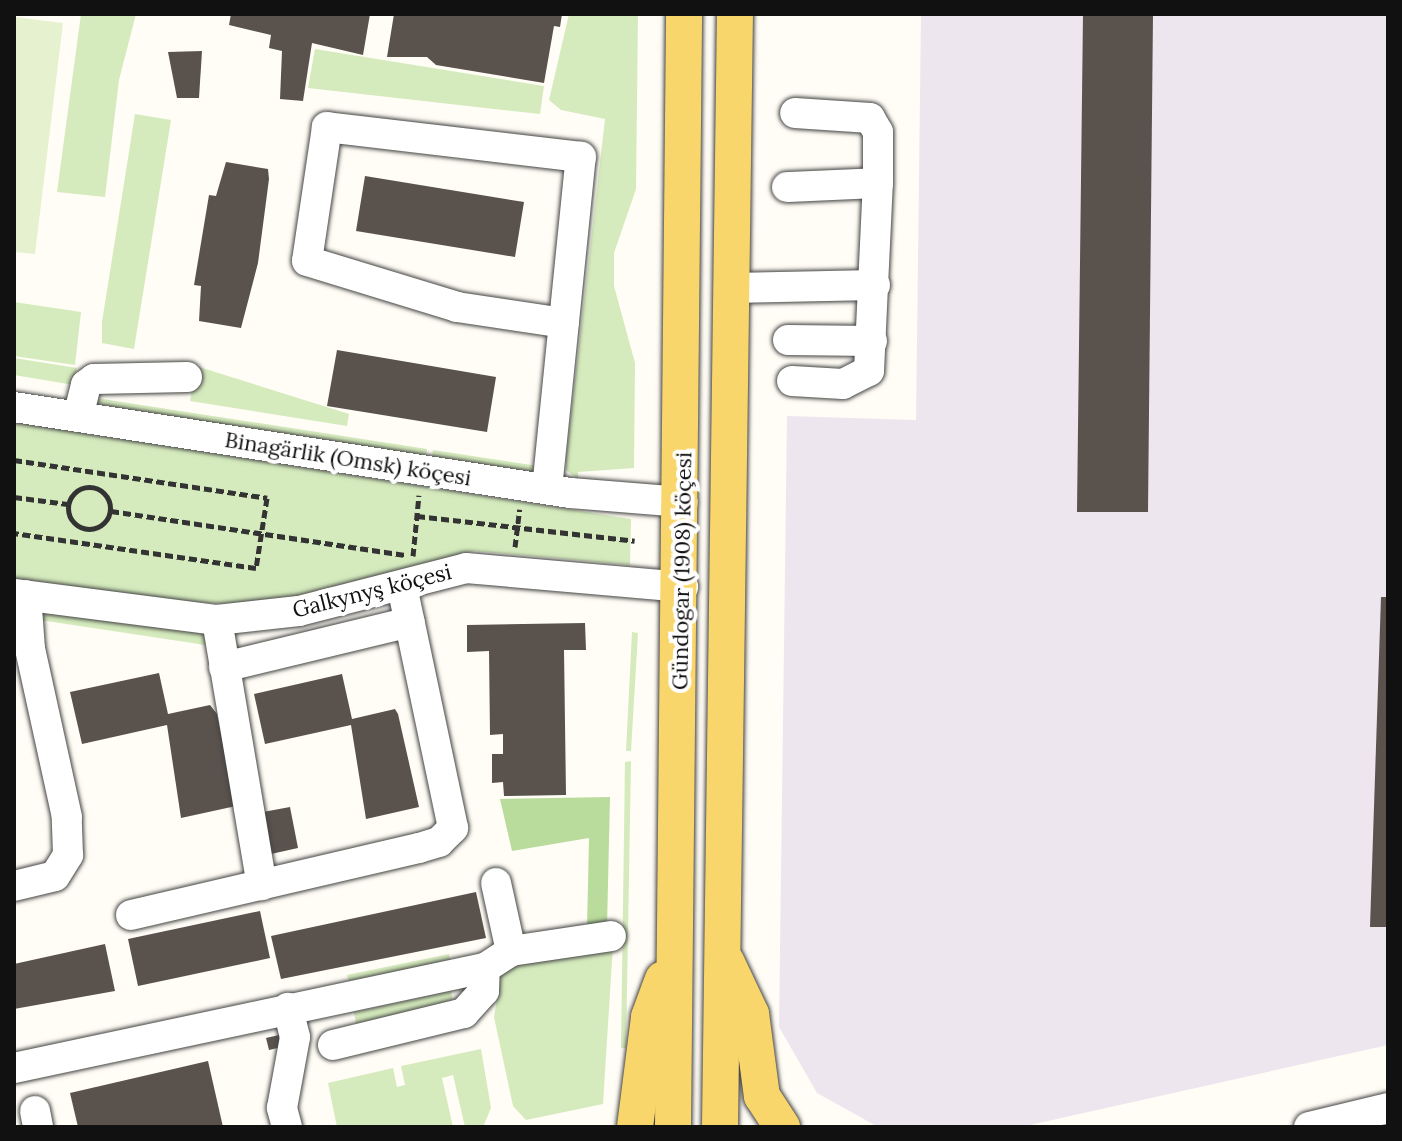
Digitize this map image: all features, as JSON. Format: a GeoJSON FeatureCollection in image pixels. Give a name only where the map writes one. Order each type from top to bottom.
{"type":"FeatureCollection","features":[{"type":"Feature","properties":{"kind":"main road","name":"Gündogar (1908) köçesi"},"geometry":{"type":"LineString","coordinates":[[673,1127],[683,587],[684,14]]}},
{"type":"Feature","properties":{"kind":"main road","name":"Gündogar (1908) köçesi"},"geometry":{"type":"LineString","coordinates":[[720,1127],[735,14]]}},
{"type":"Feature","properties":{"kind":"main road"},"geometry":{"type":"LineString","coordinates":[[683,502],[729,508]]}},
{"type":"Feature","properties":{"kind":"main road"},"geometry":{"type":"LineString","coordinates":[[635,1127],[649,1017],[674,951]]}},
{"type":"Feature","properties":{"kind":"main road"},"geometry":{"type":"LineString","coordinates":[[722,953],[751,1014],[762,1096],[782,1127]]}},
{"type":"Feature","properties":{"kind":"street"},"geometry":{"type":"LineString","coordinates":[[792,381],[858,382],[869,371],[878,183],[878,132],[870,118],[795,113]]}},
{"type":"Feature","properties":{"kind":"street"},"geometry":{"type":"LineString","coordinates":[[534,496],[564,323],[581,157],[327,127],[307,261],[457,307],[564,323]]}},
{"type":"Feature","properties":{"kind":"street"},"geometry":{"type":"LineString","coordinates":[[787,187],[878,183]]}},
{"type":"Feature","properties":{"kind":"street"},"geometry":{"type":"LineString","coordinates":[[732,288],[875,285]]}},
{"type":"Feature","properties":{"kind":"street"},"geometry":{"type":"LineString","coordinates":[[788,340],[872,341]]}},
{"type":"Feature","properties":{"kind":"street"},"geometry":{"type":"LineString","coordinates":[[78,417],[86,385],[94,379],[187,377]]}},
{"type":"Feature","properties":{"kind":"street","name":"Binagärlik (Omsk) köçesi"},"geometry":{"type":"LineString","coordinates":[[14,407],[534,496],[683,502]]}},
{"type":"Feature","properties":{"kind":"street","name":"Galkynyş köçesi"},"geometry":{"type":"LineString","coordinates":[[20,595],[217,620],[299,611],[410,576],[499,567],[683,587]]}},
{"type":"Feature","properties":{"kind":"street"},"geometry":{"type":"LineString","coordinates":[[131,915],[439,842],[453,828],[410,622],[410,576]]}},
{"type":"Feature","properties":{"kind":"street"},"geometry":{"type":"LineString","coordinates":[[14,886],[55,876],[68,855],[67,817],[20,595]]}},
{"type":"Feature","properties":{"kind":"street"},"geometry":{"type":"LineString","coordinates":[[217,620],[262,885]]}},
{"type":"Feature","properties":{"kind":"street"},"geometry":{"type":"LineString","coordinates":[[224,667],[410,622]]}},
{"type":"Feature","properties":{"kind":"street"},"geometry":{"type":"LineString","coordinates":[[496,883],[511,951]]}},
{"type":"Feature","properties":{"kind":"street"},"geometry":{"type":"LineString","coordinates":[[14,1068],[485,968],[511,951],[611,936]]}},
{"type":"Feature","properties":{"kind":"street"},"geometry":{"type":"LineString","coordinates":[[333,1045],[464,1013],[484,991],[485,968]]}},
{"type":"Feature","properties":{"kind":"street"},"geometry":{"type":"LineString","coordinates":[[287,1127],[282,1108],[295,1037],[288,1008]]}},
{"type":"Feature","properties":{"kind":"street"},"geometry":{"type":"LineString","coordinates":[[1325,1125],[1388,1108]]}},
{"type":"Feature","properties":{"kind":"path"},"geometry":{"type":"LineString","coordinates":[[14,460],[267,498],[256,568],[14,533]]}},
{"type":"Feature","properties":{"kind":"path"},"geometry":{"type":"LineString","coordinates":[[92,487],[94,472]]}},
{"type":"Feature","properties":{"kind":"path"},"geometry":{"type":"LineString","coordinates":[[92,487],[105,493],[111,511],[100,526],[86,529],[73,523],[68,504],[78,489],[92,487]]}},
{"type":"Feature","properties":{"kind":"path"},"geometry":{"type":"LineString","coordinates":[[410,576],[420,487]]}},
{"type":"Feature","properties":{"kind":"path"},"geometry":{"type":"LineString","coordinates":[[515,551],[517,527],[534,496]]}},
{"type":"Feature","properties":{"kind":"path"},"geometry":{"type":"LineString","coordinates":[[14,497],[68,504]]}},
{"type":"Feature","properties":{"kind":"path"},"geometry":{"type":"LineString","coordinates":[[111,511],[412,555]]}},
{"type":"Feature","properties":{"kind":"path"},"geometry":{"type":"LineString","coordinates":[[417,516],[635,541]]}},
{"type":"Feature","properties":{"kind":"path"},"geometry":{"type":"LineString","coordinates":[[84,543],[86,529]]}},
{"type":"Feature","properties":{"kind":"shaded area"},"geometry":{"type":"Polygon","coordinates":[[[921,14],[1388,14],[1388,1045],[1021,1127],[878,1127],[817,1093],[779,1027],[787,416],[916,420],[921,14]]]}},
{"type":"Feature","properties":{"kind":"green space"},"geometry":{"type":"Polygon","coordinates":[[[81,14],[136,14],[119,80],[105,197],[57,192],[81,14]]]}},
{"type":"Feature","properties":{"kind":"green space"},"geometry":{"type":"Polygon","coordinates":[[[569,14],[638,14],[636,189],[614,253],[614,286],[635,363],[634,468],[578,472],[578,479],[566,470],[566,458],[605,119],[561,110],[549,100],[569,14]]]}},
{"type":"Feature","properties":{"kind":"green space"},"geometry":{"type":"Polygon","coordinates":[[[14,17],[63,23],[35,254],[14,252],[14,17]]]}},
{"type":"Feature","properties":{"kind":"green space"},"geometry":{"type":"Polygon","coordinates":[[[315,49],[544,86],[540,114],[308,88],[315,49]]]}},
{"type":"Feature","properties":{"kind":"green space"},"geometry":{"type":"Polygon","coordinates":[[[135,114],[171,120],[134,349],[102,343],[102,322],[135,114]]]}},
{"type":"Feature","properties":{"kind":"green space"},"geometry":{"type":"Polygon","coordinates":[[[14,302],[81,312],[75,365],[14,356],[14,302]]]}},
{"type":"Feature","properties":{"kind":"green space"},"geometry":{"type":"Polygon","coordinates":[[[14,358],[77,368],[74,385],[14,375],[14,358]]]}},
{"type":"Feature","properties":{"kind":"green space"},"geometry":{"type":"Polygon","coordinates":[[[196,366],[349,414],[347,426],[190,401],[196,366]]]}},
{"type":"Feature","properties":{"kind":"green space"},"geometry":{"type":"Polygon","coordinates":[[[96,398],[427,449],[426,457],[102,407],[96,398]]]}},
{"type":"Feature","properties":{"kind":"green space"},"geometry":{"type":"Polygon","coordinates":[[[14,422],[631,519],[630,565],[474,551],[285,600],[242,604],[174,602],[14,579],[14,422]]]}},
{"type":"Feature","properties":{"kind":"green space"},"geometry":{"type":"Polygon","coordinates":[[[433,450],[538,466],[531,472],[432,458],[433,450]]]}},
{"type":"Feature","properties":{"kind":"green space"},"geometry":{"type":"Polygon","coordinates":[[[49,612],[205,634],[212,646],[40,620],[49,612]]]}},
{"type":"Feature","properties":{"kind":"green space"},"geometry":{"type":"Polygon","coordinates":[[[632,632],[638,633],[631,751],[626,751],[632,632]]]}},
{"type":"Feature","properties":{"kind":"green space"},"geometry":{"type":"Polygon","coordinates":[[[631,761],[626,1048],[621,1048],[625,762],[631,761]]]}},
{"type":"Feature","properties":{"kind":"green space"},"geometry":{"type":"Polygon","coordinates":[[[610,797],[607,927],[587,928],[589,838],[512,851],[500,799],[610,797]]]}},
{"type":"Feature","properties":{"kind":"green space"},"geometry":{"type":"Polygon","coordinates":[[[613,945],[603,1104],[526,1120],[513,1106],[494,1017],[502,968],[613,945]]]}},
{"type":"Feature","properties":{"kind":"green space"},"geometry":{"type":"Polygon","coordinates":[[[449,954],[450,960],[349,982],[347,975],[449,954]]]}},
{"type":"Feature","properties":{"kind":"green space"},"geometry":{"type":"Polygon","coordinates":[[[451,991],[453,1003],[356,1024],[354,1012],[451,991]]]}},
{"type":"Feature","properties":{"kind":"green space"},"geometry":{"type":"Polygon","coordinates":[[[481,1049],[491,1108],[483,1127],[465,1127],[453,1075],[442,1078],[453,1127],[337,1127],[328,1083],[393,1068],[397,1087],[405,1085],[401,1066],[481,1049]]]}},
{"type":"Feature","properties":{"kind":"building"},"geometry":{"type":"Polygon","coordinates":[[[231,14],[370,14],[363,55],[312,43],[303,101],[280,99],[282,51],[269,48],[271,35],[229,25],[231,14]]]}},
{"type":"Feature","properties":{"kind":"building"},"geometry":{"type":"Polygon","coordinates":[[[394,14],[562,14],[560,27],[554,26],[544,83],[436,65],[427,57],[387,57],[394,14]]]}},
{"type":"Feature","properties":{"kind":"building"},"geometry":{"type":"Polygon","coordinates":[[[1083,14],[1153,14],[1148,512],[1077,512],[1083,14]]]}},
{"type":"Feature","properties":{"kind":"building"},"geometry":{"type":"Polygon","coordinates":[[[202,51],[199,98],[177,98],[168,52],[202,51]]]}},
{"type":"Feature","properties":{"kind":"building"},"geometry":{"type":"Polygon","coordinates":[[[226,162],[268,169],[269,179],[258,263],[241,328],[199,321],[201,286],[194,285],[209,195],[216,196],[226,162]]]}},
{"type":"Feature","properties":{"kind":"building"},"geometry":{"type":"Polygon","coordinates":[[[365,176],[524,202],[515,257],[356,231],[365,176]]]}},
{"type":"Feature","properties":{"kind":"building"},"geometry":{"type":"Polygon","coordinates":[[[337,350],[496,377],[487,432],[327,406],[337,350]]]}},
{"type":"Feature","properties":{"kind":"building"},"geometry":{"type":"Polygon","coordinates":[[[1381,597],[1388,597],[1388,927],[1370,927],[1381,597]]]}},
{"type":"Feature","properties":{"kind":"building"},"geometry":{"type":"Polygon","coordinates":[[[585,623],[586,650],[564,650],[566,795],[504,796],[503,782],[492,783],[492,754],[503,754],[503,734],[490,735],[489,651],[467,652],[467,625],[585,623]]]}},
{"type":"Feature","properties":{"kind":"building"},"geometry":{"type":"Polygon","coordinates":[[[159,673],[168,714],[210,705],[217,714],[236,806],[181,818],[167,725],[82,744],[70,692],[159,673]]]}},
{"type":"Feature","properties":{"kind":"building"},"geometry":{"type":"Polygon","coordinates":[[[342,674],[352,719],[395,709],[398,714],[419,807],[366,819],[351,725],[265,744],[254,694],[342,674]]]}},
{"type":"Feature","properties":{"kind":"building"},"geometry":{"type":"Polygon","coordinates":[[[290,807],[298,848],[271,854],[263,812],[290,807]]]}},
{"type":"Feature","properties":{"kind":"building"},"geometry":{"type":"Polygon","coordinates":[[[476,892],[486,938],[281,979],[271,936],[476,892]]]}},
{"type":"Feature","properties":{"kind":"building"},"geometry":{"type":"Polygon","coordinates":[[[260,911],[270,958],[138,986],[128,939],[260,911]]]}},
{"type":"Feature","properties":{"kind":"building"},"geometry":{"type":"Polygon","coordinates":[[[105,944],[115,991],[14,1009],[14,964],[105,944]]]}},
{"type":"Feature","properties":{"kind":"building"},"geometry":{"type":"Polygon","coordinates":[[[279,1035],[282,1047],[269,1050],[266,1038],[279,1035]]]}},
{"type":"Feature","properties":{"kind":"building"},"geometry":{"type":"Polygon","coordinates":[[[208,1061],[223,1127],[78,1127],[70,1093],[208,1061]]]}}]}
